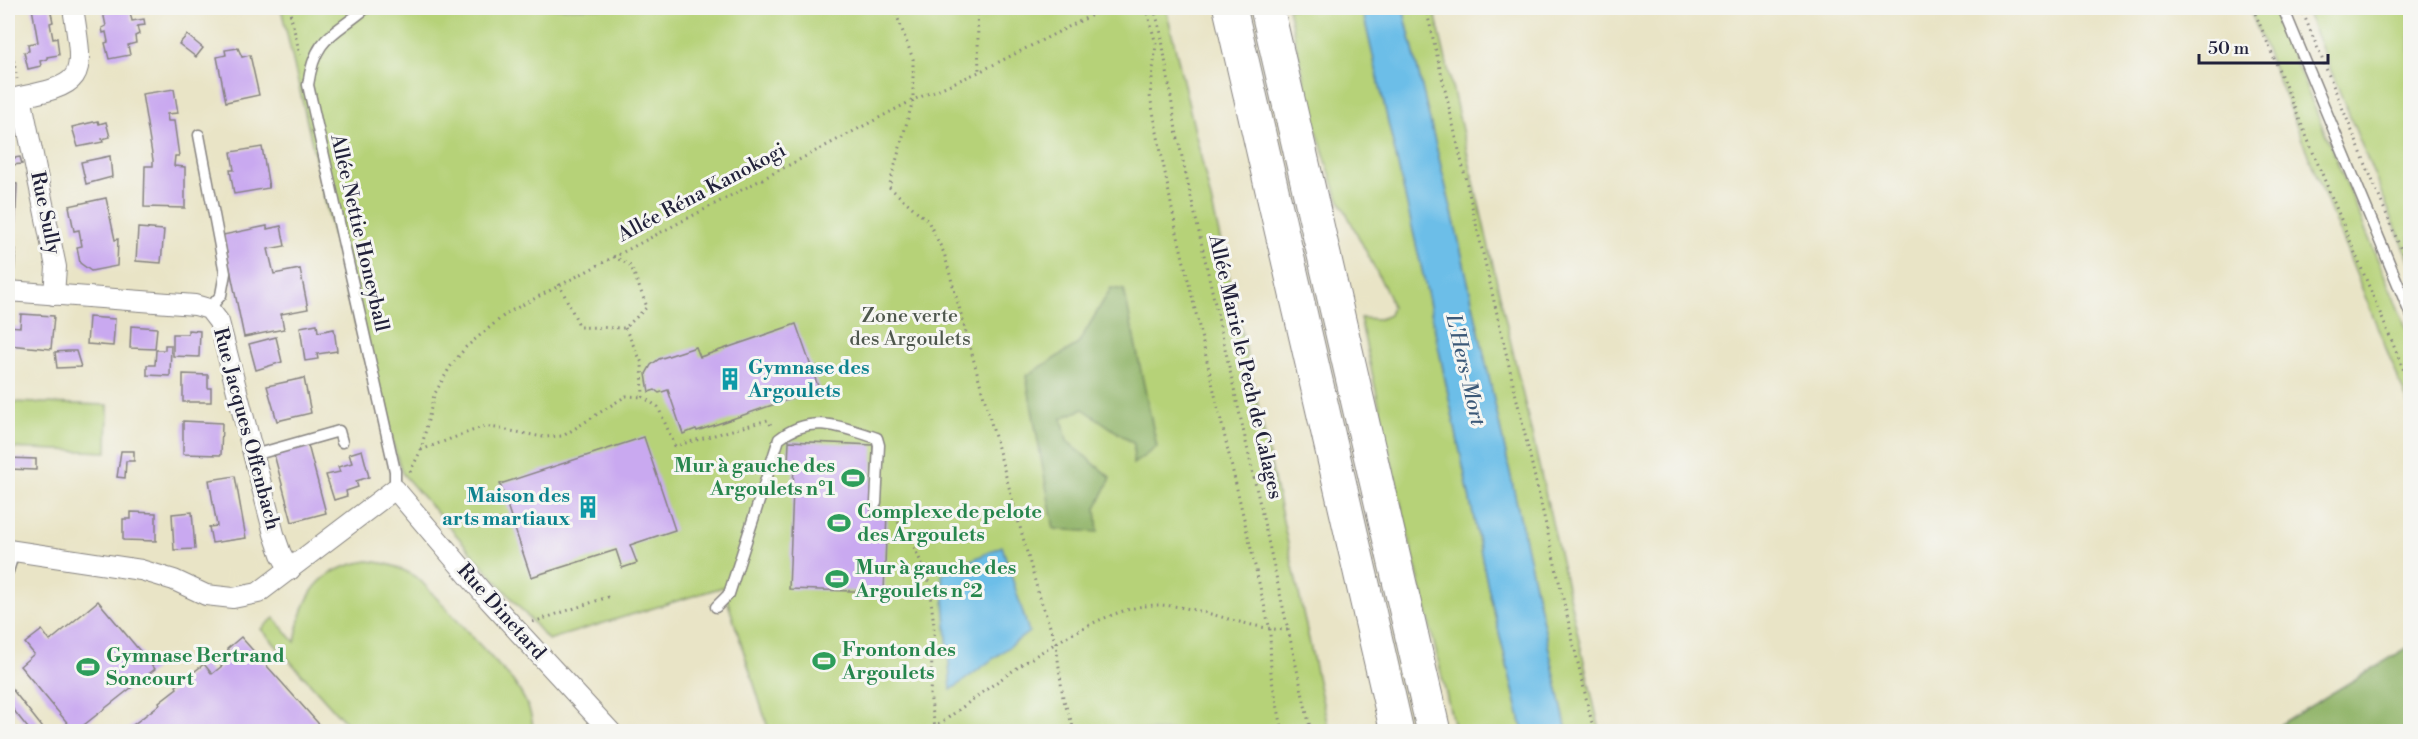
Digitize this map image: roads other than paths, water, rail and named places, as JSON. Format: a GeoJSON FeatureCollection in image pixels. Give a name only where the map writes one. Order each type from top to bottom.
{"type":"FeatureCollection","features":[{"type":"Feature","properties":{"kind":"highway"},"geometry":{"type":"LineString","coordinates":[[1230,8],[1397,732]]}},
{"type":"Feature","properties":{"kind":"highway"},"geometry":{"type":"LineString","coordinates":[[1267,8],[1434,732]]}},
{"type":"Feature","properties":{"kind":"street"},"geometry":{"type":"LineString","coordinates":[[14,98],[57,88],[70,82],[76,74],[80,64],[80,52],[73,8]]}},
{"type":"Feature","properties":{"kind":"street","name":"Rue Sully"},"geometry":{"type":"LineString","coordinates":[[14,98],[56,267],[54,295]]}},
{"type":"Feature","properties":{"kind":"street","name":"Rue Jacques Offenbach"},"geometry":{"type":"LineString","coordinates":[[8,291],[195,305],[209,309],[219,322],[274,534],[290,570]]}},
{"type":"Feature","properties":{"kind":"street"},"geometry":{"type":"LineString","coordinates":[[10,558],[141,570],[174,580],[206,595],[233,598],[258,593],[395,489]]}},
{"type":"Feature","properties":{"kind":"street","name":"Rue Dinetard"},"geometry":{"type":"LineString","coordinates":[[395,489],[514,628],[611,732]]}},
{"type":"Feature","properties":{"kind":"lane","name":"Allée Nettie Honeyball"},"geometry":{"type":"LineString","coordinates":[[366,8],[337,28],[317,50],[310,66],[308,85],[394,471],[395,489]]}},
{"type":"Feature","properties":{"kind":"lane"},"geometry":{"type":"LineString","coordinates":[[2283,8],[2410,313]]}},
{"type":"Feature","properties":{"kind":"lane"},"geometry":{"type":"LineString","coordinates":[[199,135],[225,273],[221,295],[209,309]]}},
{"type":"Feature","properties":{"kind":"lane"},"geometry":{"type":"LineString","coordinates":[[716,607],[729,594],[779,439],[791,429],[818,423],[877,438],[879,445],[876,503]]}},
{"type":"Feature","properties":{"kind":"lane"},"geometry":{"type":"LineString","coordinates":[[254,455],[339,432],[342,442]]}},
{"type":"Feature","properties":{"kind":"water","name":"L'Hers-Mort"},"geometry":{"type":"Polygon","coordinates":[[[1362,8],[1403,8],[1460,246],[1567,731],[1523,731],[1488,587],[1427,292],[1362,8]]]}},
{"type":"Feature","properties":{"kind":"water"},"geometry":{"type":"Polygon","coordinates":[[[1002,546],[1029,632],[951,690],[942,574],[1002,546]]]}},
{"type":"Feature","properties":{"kind":"place","name":"Gymnase des Argoulets"},"geometry":{"type":"Point","coordinates":[730,379]}},
{"type":"Feature","properties":{"kind":"place","name":"Mur à gauche des Argoulets n°1"},"geometry":{"type":"Point","coordinates":[853,478]}},
{"type":"Feature","properties":{"kind":"place","name":"Maison des arts martiaux"},"geometry":{"type":"Point","coordinates":[588,507]}},
{"type":"Feature","properties":{"kind":"place","name":"Complexe de pelote des Argoulets"},"geometry":{"type":"Point","coordinates":[839,523]}},
{"type":"Feature","properties":{"kind":"place","name":"Mur à gauche des Argoulets n°2"},"geometry":{"type":"Point","coordinates":[837,579]}},
{"type":"Feature","properties":{"kind":"place","name":"Fronton des Argoulets"},"geometry":{"type":"Point","coordinates":[824,661]}},
{"type":"Feature","properties":{"kind":"place","name":"Gymnase Bertrand Soncourt"},"geometry":{"type":"Point","coordinates":[88,667]}},
{"type":"Feature","properties":{"kind":"park label","name":"Zone verte des Argoulets"},"geometry":{"type":"Point","coordinates":[910,328]}}]}
